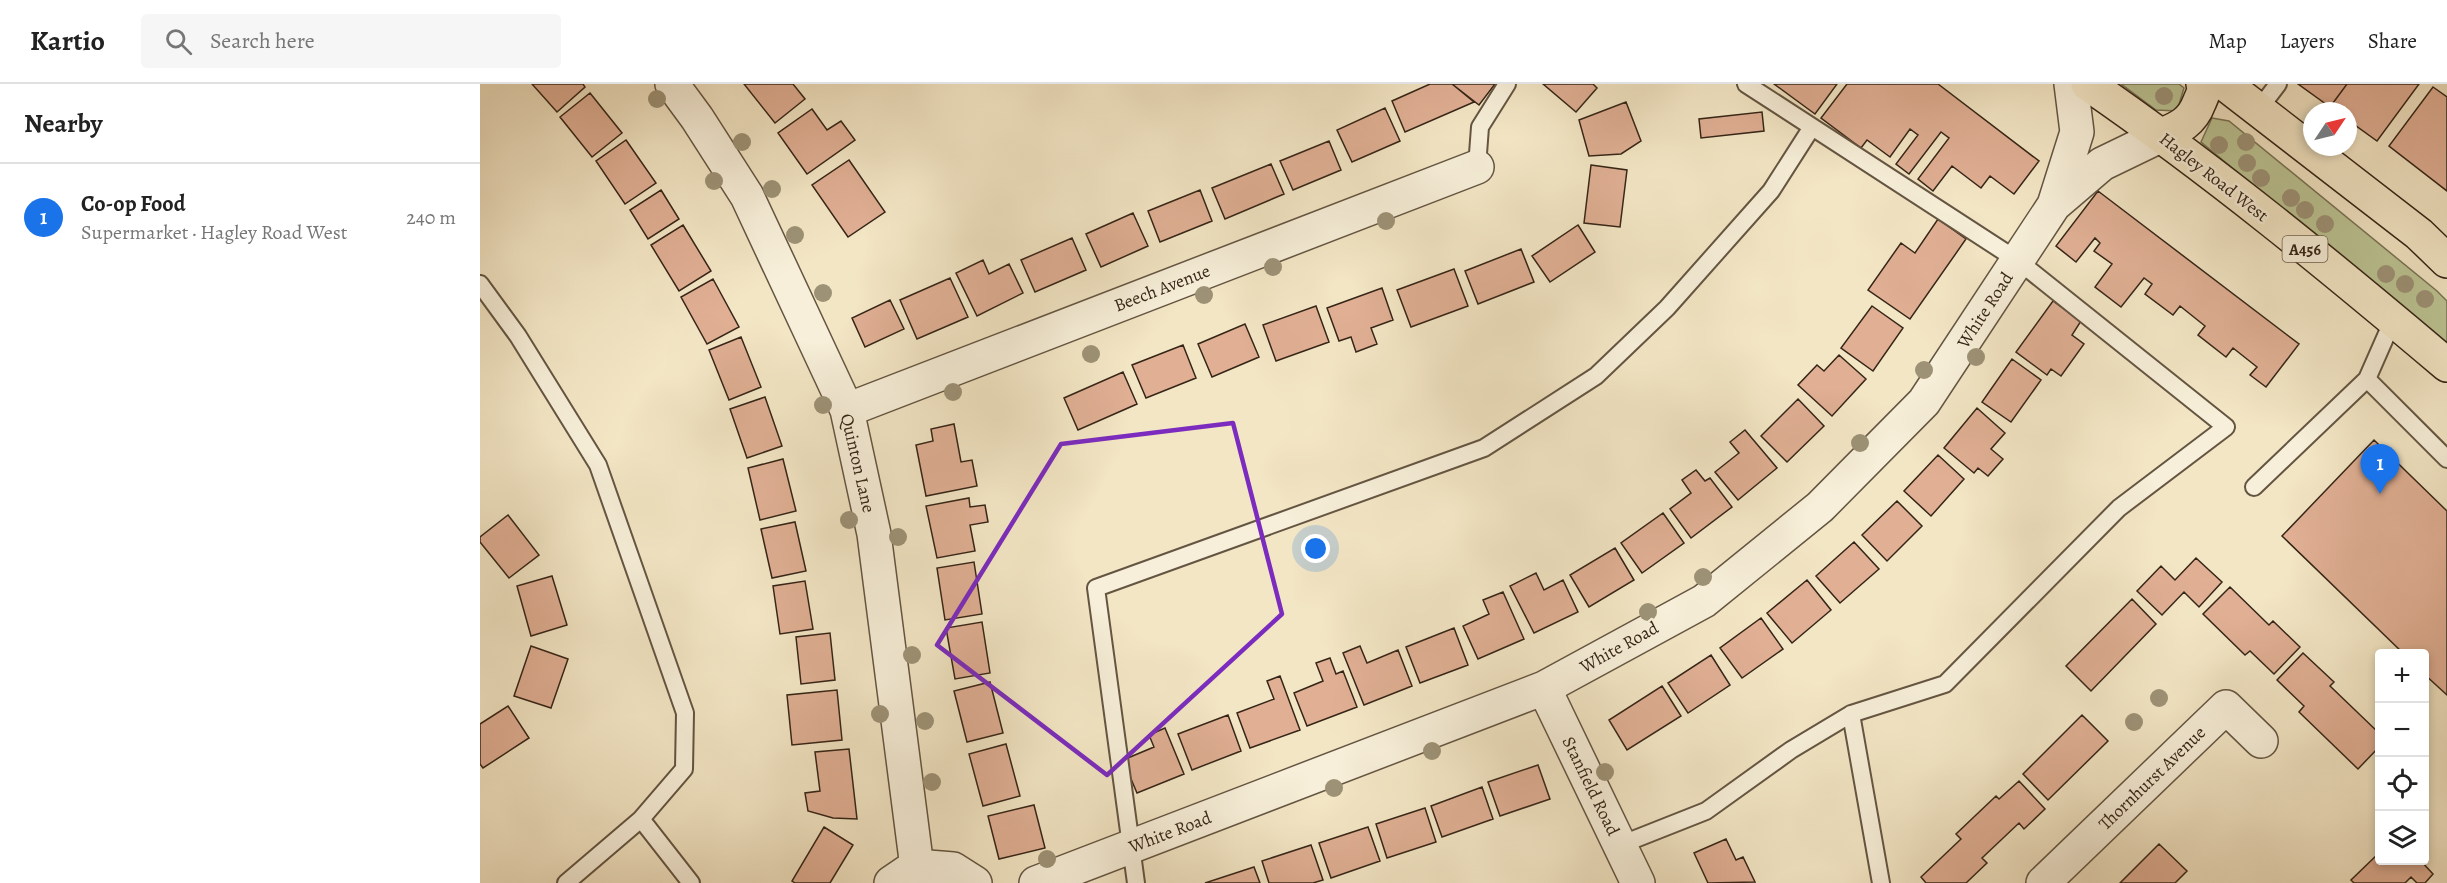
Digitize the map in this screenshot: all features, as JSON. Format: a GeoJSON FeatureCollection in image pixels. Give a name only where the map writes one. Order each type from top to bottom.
{"type":"FeatureCollection","features":[{"type":"Feature","properties":{"kind":"highway","name":"Hagley Road West"},"geometry":{"type":"LineString","coordinates":[[2088,84],[2162,135],[2447,366]]}},
{"type":"Feature","properties":{"kind":"highway"},"geometry":{"type":"LineString","coordinates":[[2162,135],[2180,127],[2195,116],[2204,90],[2203,84]]}},
{"type":"Feature","properties":{"kind":"highway"},"geometry":{"type":"LineString","coordinates":[[2225,84],[2269,97],[2447,261]]}},
{"type":"Feature","properties":{"kind":"street","name":"Quinton Lane"},"geometry":{"type":"LineString","coordinates":[[672,84],[697,118],[747,196],[847,410],[874,534],[908,877]]}},
{"type":"Feature","properties":{"kind":"street","name":"White Road"},"geometry":{"type":"LineString","coordinates":[[2054,205],[2077,132],[2071,84]]}},
{"type":"Feature","properties":{"kind":"street","name":"White Road"},"geometry":{"type":"LineString","coordinates":[[1036,883],[1544,688],[1704,601],[1820,507],[1924,402],[2054,205],[2102,164],[2162,135]]}},
{"type":"Feature","properties":{"kind":"street","name":"Beech Avenue"},"geometry":{"type":"LineString","coordinates":[[847,410],[1477,167]]}},
{"type":"Feature","properties":{"kind":"street","name":"Stanfield Road"},"geometry":{"type":"LineString","coordinates":[[1544,688],[1638,883]]}},
{"type":"Feature","properties":{"kind":"street","name":"Thornhurst Avenue"},"geometry":{"type":"LineString","coordinates":[[2043,883],[2226,707],[2261,741]]}},
{"type":"Feature","properties":{"kind":"street"},"geometry":{"type":"LineString","coordinates":[[908,877],[953,869],[975,883]]}},
{"type":"Feature","properties":{"kind":"lane"},"geometry":{"type":"LineString","coordinates":[[1477,167],[1480,127],[1507,84]]}},
{"type":"Feature","properties":{"kind":"lane"},"geometry":{"type":"LineString","coordinates":[[1620,845],[1706,811],[1791,750],[1851,714],[1945,684],[2119,508],[2226,428],[2017,260],[1746,84]]}},
{"type":"Feature","properties":{"kind":"lane"},"geometry":{"type":"LineString","coordinates":[[1136,883],[1096,588],[1484,448],[1587,382],[1667,308],[1771,191],[1812,127]]}},
{"type":"Feature","properties":{"kind":"lane"},"geometry":{"type":"LineString","coordinates":[[480,284],[518,336],[598,465],[685,713],[684,769],[641,819],[566,883]]}},
{"type":"Feature","properties":{"kind":"lane"},"geometry":{"type":"LineString","coordinates":[[2254,487],[2367,379],[2393,320]]}},
{"type":"Feature","properties":{"kind":"lane"},"geometry":{"type":"LineString","coordinates":[[2367,379],[2447,459]]}},
{"type":"Feature","properties":{"kind":"lane"},"geometry":{"type":"LineString","coordinates":[[1851,714],[1881,883]]}},
{"type":"Feature","properties":{"kind":"lane"},"geometry":{"type":"LineString","coordinates":[[641,819],[692,883]]}},
{"type":"Feature","properties":{"kind":"highlighted area"},"geometry":{"type":"Polygon","coordinates":[[[1233,423],[1282,614],[1107,775],[937,645],[1061,444],[1233,423]]]}},
{"type":"Feature","properties":{"kind":"green space"},"geometry":{"type":"Polygon","coordinates":[[[2121,84],[2179,84],[2184,88],[2177,111],[2156,110],[2121,84]]]}},
{"type":"Feature","properties":{"kind":"green space"},"geometry":{"type":"Polygon","coordinates":[[[2212,118],[2229,121],[2437,291],[2447,301],[2447,346],[2201,142],[2212,118]]]}},
{"type":"Feature","properties":{"kind":"building"},"geometry":{"type":"Polygon","coordinates":[[[532,84],[583,84],[585,87],[557,112],[532,84]]]}},
{"type":"Feature","properties":{"kind":"building"},"geometry":{"type":"Polygon","coordinates":[[[744,84],[793,84],[805,99],[775,123],[744,84]]]}},
{"type":"Feature","properties":{"kind":"building"},"geometry":{"type":"Polygon","coordinates":[[[1430,84],[1452,84],[1474,102],[1405,132],[1392,101],[1430,84]]]}},
{"type":"Feature","properties":{"kind":"building"},"geometry":{"type":"Polygon","coordinates":[[[1452,84],[1495,84],[1479,105],[1452,84]]]}},
{"type":"Feature","properties":{"kind":"building"},"geometry":{"type":"Polygon","coordinates":[[[1543,84],[1593,84],[1597,88],[1576,112],[1543,84]]]}},
{"type":"Feature","properties":{"kind":"building"},"geometry":{"type":"Polygon","coordinates":[[[1774,84],[1837,84],[1815,114],[1774,84]]]}},
{"type":"Feature","properties":{"kind":"building"},"geometry":{"type":"Polygon","coordinates":[[[1847,84],[1938,84],[2039,161],[2014,194],[1990,176],[1981,188],[1952,166],[1933,191],[1918,179],[1949,138],[1941,132],[1909,174],[1896,164],[1918,135],[1910,129],[1890,157],[1867,140],[1861,148],[1821,118],[1847,84]]]}},
{"type":"Feature","properties":{"kind":"building"},"geometry":{"type":"Polygon","coordinates":[[[2298,84],[2347,84],[2334,102],[2323,102],[2298,84]]]}},
{"type":"Feature","properties":{"kind":"building"},"geometry":{"type":"Polygon","coordinates":[[[2347,84],[2419,84],[2377,141],[2357,127],[2357,102],[2334,102],[2347,84]]]}},
{"type":"Feature","properties":{"kind":"building"},"geometry":{"type":"Polygon","coordinates":[[[2433,87],[2447,97],[2447,191],[2389,146],[2433,87]]]}},
{"type":"Feature","properties":{"kind":"building"},"geometry":{"type":"Polygon","coordinates":[[[590,93],[622,133],[592,157],[560,117],[590,93]]]}},
{"type":"Feature","properties":{"kind":"building"},"geometry":{"type":"Polygon","coordinates":[[[1626,102],[1641,141],[1621,154],[1589,156],[1579,120],[1626,102]]]}},
{"type":"Feature","properties":{"kind":"building"},"geometry":{"type":"Polygon","coordinates":[[[1385,108],[1400,141],[1352,162],[1337,130],[1385,108]]]}},
{"type":"Feature","properties":{"kind":"building"},"geometry":{"type":"Polygon","coordinates":[[[812,109],[827,130],[841,121],[855,140],[807,174],[778,133],[812,109]]]}},
{"type":"Feature","properties":{"kind":"building"},"geometry":{"type":"Polygon","coordinates":[[[1762,112],[1764,131],[1701,138],[1699,119],[1762,112]]]}},
{"type":"Feature","properties":{"kind":"building"},"geometry":{"type":"Polygon","coordinates":[[[626,140],[656,183],[625,204],[596,161],[626,140]]]}},
{"type":"Feature","properties":{"kind":"building"},"geometry":{"type":"Polygon","coordinates":[[[1329,141],[1341,170],[1293,190],[1280,161],[1329,141]]]}},
{"type":"Feature","properties":{"kind":"building"},"geometry":{"type":"Polygon","coordinates":[[[849,160],[885,212],[848,237],[812,185],[849,160]]]}},
{"type":"Feature","properties":{"kind":"building"},"geometry":{"type":"Polygon","coordinates":[[[1271,164],[1284,194],[1225,219],[1212,188],[1271,164]]]}},
{"type":"Feature","properties":{"kind":"building"},"geometry":{"type":"Polygon","coordinates":[[[1591,165],[1627,170],[1620,227],[1584,223],[1591,165]]]}},
{"type":"Feature","properties":{"kind":"building"},"geometry":{"type":"Polygon","coordinates":[[[661,190],[679,219],[648,239],[630,210],[661,190]]]}},
{"type":"Feature","properties":{"kind":"building"},"geometry":{"type":"Polygon","coordinates":[[[1200,190],[1212,221],[1160,242],[1148,211],[1200,190]]]}},
{"type":"Feature","properties":{"kind":"building"},"geometry":{"type":"Polygon","coordinates":[[[2098,191],[2299,344],[2266,387],[2250,375],[2257,367],[2233,348],[2226,357],[2198,335],[2205,326],[2180,306],[2173,315],[2145,294],[2152,284],[2144,278],[2121,307],[2095,287],[2112,264],[2094,251],[2100,243],[2095,238],[2076,262],[2056,246],[2098,191]]]}},
{"type":"Feature","properties":{"kind":"building"},"geometry":{"type":"Polygon","coordinates":[[[1133,213],[1148,246],[1101,267],[1086,234],[1133,213]]]}},
{"type":"Feature","properties":{"kind":"building"},"geometry":{"type":"Polygon","coordinates":[[[1938,219],[1966,239],[1910,319],[1868,290],[1901,243],[1915,253],[1938,219]]]}},
{"type":"Feature","properties":{"kind":"building"},"geometry":{"type":"Polygon","coordinates":[[[683,225],[711,271],[679,291],[651,245],[683,225]]]}},
{"type":"Feature","properties":{"kind":"building"},"geometry":{"type":"Polygon","coordinates":[[[1578,225],[1595,252],[1550,282],[1532,256],[1578,225]]]}},
{"type":"Feature","properties":{"kind":"building"},"geometry":{"type":"Polygon","coordinates":[[[1072,238],[1086,270],[1035,292],[1021,260],[1072,238]]]}},
{"type":"Feature","properties":{"kind":"building"},"geometry":{"type":"Polygon","coordinates":[[[1521,249],[1534,282],[1478,304],[1465,271],[1521,249]]]}},
{"type":"Feature","properties":{"kind":"building"},"geometry":{"type":"Polygon","coordinates":[[[983,260],[989,274],[1009,264],[1023,293],[977,316],[956,273],[983,260]]]}},
{"type":"Feature","properties":{"kind":"building"},"geometry":{"type":"Polygon","coordinates":[[[1454,269],[1468,306],[1411,327],[1397,290],[1454,269]]]}},
{"type":"Feature","properties":{"kind":"building"},"geometry":{"type":"Polygon","coordinates":[[[950,278],[968,317],[917,339],[900,300],[950,278]]]}},
{"type":"Feature","properties":{"kind":"building"},"geometry":{"type":"Polygon","coordinates":[[[713,279],[739,327],[707,344],[681,297],[713,279]]]}},
{"type":"Feature","properties":{"kind":"building"},"geometry":{"type":"Polygon","coordinates":[[[1382,288],[1393,320],[1371,328],[1377,344],[1356,352],[1351,337],[1339,341],[1327,308],[1382,288]]]}},
{"type":"Feature","properties":{"kind":"building"},"geometry":{"type":"Polygon","coordinates":[[[890,300],[904,329],[865,347],[852,318],[890,300]]]}},
{"type":"Feature","properties":{"kind":"building"},"geometry":{"type":"Polygon","coordinates":[[[2053,301],[2081,321],[2072,335],[2084,344],[2061,376],[2051,369],[2047,375],[2016,352],[2053,301]]]}},
{"type":"Feature","properties":{"kind":"building"},"geometry":{"type":"Polygon","coordinates":[[[1316,306],[1329,342],[1276,361],[1263,325],[1316,306]]]}},
{"type":"Feature","properties":{"kind":"building"},"geometry":{"type":"Polygon","coordinates":[[[1872,306],[1903,328],[1873,371],[1841,348],[1872,306]]]}},
{"type":"Feature","properties":{"kind":"building"},"geometry":{"type":"Polygon","coordinates":[[[1245,324],[1259,357],[1212,377],[1198,344],[1245,324]]]}},
{"type":"Feature","properties":{"kind":"building"},"geometry":{"type":"Polygon","coordinates":[[[741,337],[761,387],[729,400],[709,350],[741,337]]]}},
{"type":"Feature","properties":{"kind":"building"},"geometry":{"type":"Polygon","coordinates":[[[1183,345],[1196,378],[1146,398],[1132,365],[1183,345]]]}},
{"type":"Feature","properties":{"kind":"building"},"geometry":{"type":"Polygon","coordinates":[[[1839,355],[1866,379],[1832,416],[1798,385],[1817,365],[1824,371],[1839,355]]]}},
{"type":"Feature","properties":{"kind":"building"},"geometry":{"type":"Polygon","coordinates":[[[2012,359],[2041,380],[2011,422],[1982,402],[2012,359]]]}},
{"type":"Feature","properties":{"kind":"building"},"geometry":{"type":"Polygon","coordinates":[[[1123,372],[1137,404],[1078,430],[1064,398],[1123,372]]]}},
{"type":"Feature","properties":{"kind":"building"},"geometry":{"type":"Polygon","coordinates":[[[765,397],[782,446],[747,458],[730,409],[765,397]]]}},
{"type":"Feature","properties":{"kind":"building"},"geometry":{"type":"Polygon","coordinates":[[[1798,399],[1824,426],[1787,462],[1761,436],[1798,399]]]}},
{"type":"Feature","properties":{"kind":"building"},"geometry":{"type":"Polygon","coordinates":[[[1977,408],[2005,433],[1991,449],[2003,459],[1988,476],[1978,468],[1974,473],[1944,448],[1977,408]]]}},
{"type":"Feature","properties":{"kind":"building"},"geometry":{"type":"Polygon","coordinates":[[[954,424],[961,462],[972,460],[977,486],[926,496],[916,445],[933,441],[931,429],[954,424]]]}},
{"type":"Feature","properties":{"kind":"building"},"geometry":{"type":"Polygon","coordinates":[[[1745,430],[1777,468],[1738,500],[1715,472],[1739,453],[1730,442],[1745,430]]]}},
{"type":"Feature","properties":{"kind":"building"},"geometry":{"type":"Polygon","coordinates":[[[2374,440],[2447,511],[2447,695],[2429,679],[2429,649],[2399,649],[2282,536],[2374,440]]]}},
{"type":"Feature","properties":{"kind":"building"},"geometry":{"type":"Polygon","coordinates":[[[1938,455],[1964,479],[1931,516],[1904,491],[1938,455]]]}},
{"type":"Feature","properties":{"kind":"building"},"geometry":{"type":"Polygon","coordinates":[[[783,459],[796,511],[760,520],[748,468],[783,459]]]}},
{"type":"Feature","properties":{"kind":"building"},"geometry":{"type":"Polygon","coordinates":[[[1696,470],[1705,481],[1710,478],[1732,507],[1691,538],[1670,509],[1691,493],[1682,480],[1696,470]]]}},
{"type":"Feature","properties":{"kind":"building"},"geometry":{"type":"Polygon","coordinates":[[[969,498],[970,507],[985,505],[988,522],[970,525],[975,551],[937,558],[926,506],[969,498]]]}},
{"type":"Feature","properties":{"kind":"building"},"geometry":{"type":"Polygon","coordinates":[[[1897,501],[1922,526],[1887,561],[1862,535],[1897,501]]]}},
{"type":"Feature","properties":{"kind":"building"},"geometry":{"type":"Polygon","coordinates":[[[1663,513],[1684,543],[1642,573],[1621,543],[1663,513]]]}},
{"type":"Feature","properties":{"kind":"building"},"geometry":{"type":"Polygon","coordinates":[[[508,515],[539,555],[509,578],[480,542],[480,537],[508,515]]]}},
{"type":"Feature","properties":{"kind":"building"},"geometry":{"type":"Polygon","coordinates":[[[795,522],[806,571],[772,578],[761,529],[795,522]]]}},
{"type":"Feature","properties":{"kind":"building"},"geometry":{"type":"Polygon","coordinates":[[[1854,542],[1879,569],[1840,603],[1816,576],[1854,542]]]}},
{"type":"Feature","properties":{"kind":"building"},"geometry":{"type":"Polygon","coordinates":[[[1615,548],[1634,580],[1589,607],[1570,575],[1615,548]]]}},
{"type":"Feature","properties":{"kind":"building"},"geometry":{"type":"Polygon","coordinates":[[[2196,558],[2222,582],[2199,607],[2184,592],[2162,615],[2137,591],[2161,566],[2175,580],[2196,558]]]}},
{"type":"Feature","properties":{"kind":"building"},"geometry":{"type":"Polygon","coordinates":[[[974,562],[982,614],[945,620],[937,568],[974,562]]]}},
{"type":"Feature","properties":{"kind":"building"},"geometry":{"type":"Polygon","coordinates":[[[1536,573],[1544,590],[1563,580],[1578,612],[1534,633],[1510,586],[1536,573]]]}},
{"type":"Feature","properties":{"kind":"building"},"geometry":{"type":"Polygon","coordinates":[[[552,576],[567,625],[531,636],[517,586],[552,576]]]}},
{"type":"Feature","properties":{"kind":"building"},"geometry":{"type":"Polygon","coordinates":[[[1807,580],[1831,610],[1792,643],[1767,613],[1807,580]]]}},
{"type":"Feature","properties":{"kind":"building"},"geometry":{"type":"Polygon","coordinates":[[[805,581],[813,629],[780,634],[773,586],[805,581]]]}},
{"type":"Feature","properties":{"kind":"building"},"geometry":{"type":"Polygon","coordinates":[[[2230,587],[2269,625],[2273,621],[2300,647],[2274,674],[2250,651],[2245,655],[2203,614],[2230,587]]]}},
{"type":"Feature","properties":{"kind":"building"},"geometry":{"type":"Polygon","coordinates":[[[1503,592],[1524,639],[1478,659],[1463,626],[1489,614],[1483,600],[1503,592]]]}},
{"type":"Feature","properties":{"kind":"building"},"geometry":{"type":"Polygon","coordinates":[[[2132,599],[2156,624],[2091,691],[2066,666],[2132,599]]]}},
{"type":"Feature","properties":{"kind":"building"},"geometry":{"type":"Polygon","coordinates":[[[1761,618],[1783,649],[1742,678],[1720,648],[1761,618]]]}},
{"type":"Feature","properties":{"kind":"building"},"geometry":{"type":"Polygon","coordinates":[[[982,622],[990,673],[955,679],[946,628],[982,622]]]}},
{"type":"Feature","properties":{"kind":"building"},"geometry":{"type":"Polygon","coordinates":[[[1454,628],[1468,665],[1420,683],[1406,647],[1454,628]]]}},
{"type":"Feature","properties":{"kind":"building"},"geometry":{"type":"Polygon","coordinates":[[[830,633],[835,680],[801,684],[796,637],[830,633]]]}},
{"type":"Feature","properties":{"kind":"building"},"geometry":{"type":"Polygon","coordinates":[[[531,646],[568,659],[551,708],[514,696],[531,646]]]}},
{"type":"Feature","properties":{"kind":"building"},"geometry":{"type":"Polygon","coordinates":[[[1360,646],[1367,663],[1398,650],[1412,686],[1364,705],[1343,653],[1360,646]]]}},
{"type":"Feature","properties":{"kind":"building"},"geometry":{"type":"Polygon","coordinates":[[[2303,653],[2334,682],[2330,686],[2375,729],[2375,751],[2358,769],[2299,712],[2304,706],[2277,680],[2303,653]]]}},
{"type":"Feature","properties":{"kind":"building"},"geometry":{"type":"Polygon","coordinates":[[[1711,655],[1730,685],[1688,713],[1668,683],[1711,655]]]}},
{"type":"Feature","properties":{"kind":"building"},"geometry":{"type":"Polygon","coordinates":[[[1330,658],[1336,674],[1343,671],[1357,707],[1307,726],[1294,693],[1323,681],[1316,663],[1330,658]]]}},
{"type":"Feature","properties":{"kind":"building"},"geometry":{"type":"Polygon","coordinates":[[[1280,676],[1300,730],[1250,748],[1237,713],[1274,699],[1267,681],[1280,676]]]}},
{"type":"Feature","properties":{"kind":"building"},"geometry":{"type":"Polygon","coordinates":[[[990,682],[1003,733],[967,742],[954,691],[990,682]]]}},
{"type":"Feature","properties":{"kind":"building"},"geometry":{"type":"Polygon","coordinates":[[[1662,686],[1681,716],[1627,750],[1609,720],[1662,686]]]}},
{"type":"Feature","properties":{"kind":"building"},"geometry":{"type":"Polygon","coordinates":[[[837,690],[842,740],[792,745],[787,695],[837,690]]]}},
{"type":"Feature","properties":{"kind":"building"},"geometry":{"type":"Polygon","coordinates":[[[508,706],[529,738],[483,768],[480,764],[480,724],[508,706]]]}},
{"type":"Feature","properties":{"kind":"building"},"geometry":{"type":"Polygon","coordinates":[[[1228,715],[1241,751],[1192,770],[1178,734],[1228,715]]]}},
{"type":"Feature","properties":{"kind":"building"},"geometry":{"type":"Polygon","coordinates":[[[2082,715],[2108,741],[2048,800],[2023,774],[2082,715]]]}},
{"type":"Feature","properties":{"kind":"building"},"geometry":{"type":"Polygon","coordinates":[[[1165,728],[1184,774],[1137,793],[1123,760],[1154,747],[1149,735],[1165,728]]]}},
{"type":"Feature","properties":{"kind":"building"},"geometry":{"type":"Polygon","coordinates":[[[1006,744],[1020,796],[983,806],[969,754],[1006,744]]]}},
{"type":"Feature","properties":{"kind":"building"},"geometry":{"type":"Polygon","coordinates":[[[849,749],[857,819],[833,818],[808,811],[805,793],[820,791],[815,752],[849,749]]]}},
{"type":"Feature","properties":{"kind":"building"},"geometry":{"type":"Polygon","coordinates":[[[1538,765],[1550,799],[1500,816],[1488,782],[1538,765]]]}},
{"type":"Feature","properties":{"kind":"building"},"geometry":{"type":"Polygon","coordinates":[[[2019,781],[2045,809],[2024,829],[2019,823],[1982,858],[1987,863],[1966,883],[1926,883],[1921,877],[1961,839],[1956,834],[1996,796],[1999,799],[2019,781]]]}},
{"type":"Feature","properties":{"kind":"building"},"geometry":{"type":"Polygon","coordinates":[[[1482,787],[1493,819],[1442,837],[1431,806],[1482,787]]]}},
{"type":"Feature","properties":{"kind":"building"},"geometry":{"type":"Polygon","coordinates":[[[1034,805],[1045,848],[999,859],[988,816],[1034,805]]]}},
{"type":"Feature","properties":{"kind":"building"},"geometry":{"type":"Polygon","coordinates":[[[1425,808],[1436,842],[1387,858],[1376,824],[1425,808]]]}},
{"type":"Feature","properties":{"kind":"building"},"geometry":{"type":"Polygon","coordinates":[[[824,827],[853,845],[830,883],[795,883],[792,881],[824,827]]]}},
{"type":"Feature","properties":{"kind":"building"},"geometry":{"type":"Polygon","coordinates":[[[1368,827],[1380,861],[1331,878],[1319,843],[1368,827]]]}},
{"type":"Feature","properties":{"kind":"building"},"geometry":{"type":"Polygon","coordinates":[[[1726,839],[1736,860],[1743,857],[1755,882],[1708,883],[1694,853],[1726,839]]]}},
{"type":"Feature","properties":{"kind":"building"},"geometry":{"type":"Polygon","coordinates":[[[2159,844],[2187,871],[2175,883],[2120,883],[2159,844]]]}},
{"type":"Feature","properties":{"kind":"building"},"geometry":{"type":"Polygon","coordinates":[[[1311,845],[1323,880],[1313,883],[1269,883],[1262,861],[1311,845]]]}},
{"type":"Feature","properties":{"kind":"building"},"geometry":{"type":"Polygon","coordinates":[[[2375,857],[2375,865],[2425,865],[2433,874],[2425,883],[2417,883],[2411,877],[2405,883],[2354,883],[2351,880],[2375,857]]]}},
{"type":"Feature","properties":{"kind":"building"},"geometry":{"type":"Polygon","coordinates":[[[1254,867],[1260,883],[1205,883],[1254,867]]]}},
{"type":"Feature","properties":{"kind":"place","name":"Co-op Food"},"geometry":{"type":"Point","coordinates":[2380,494]}}]}
